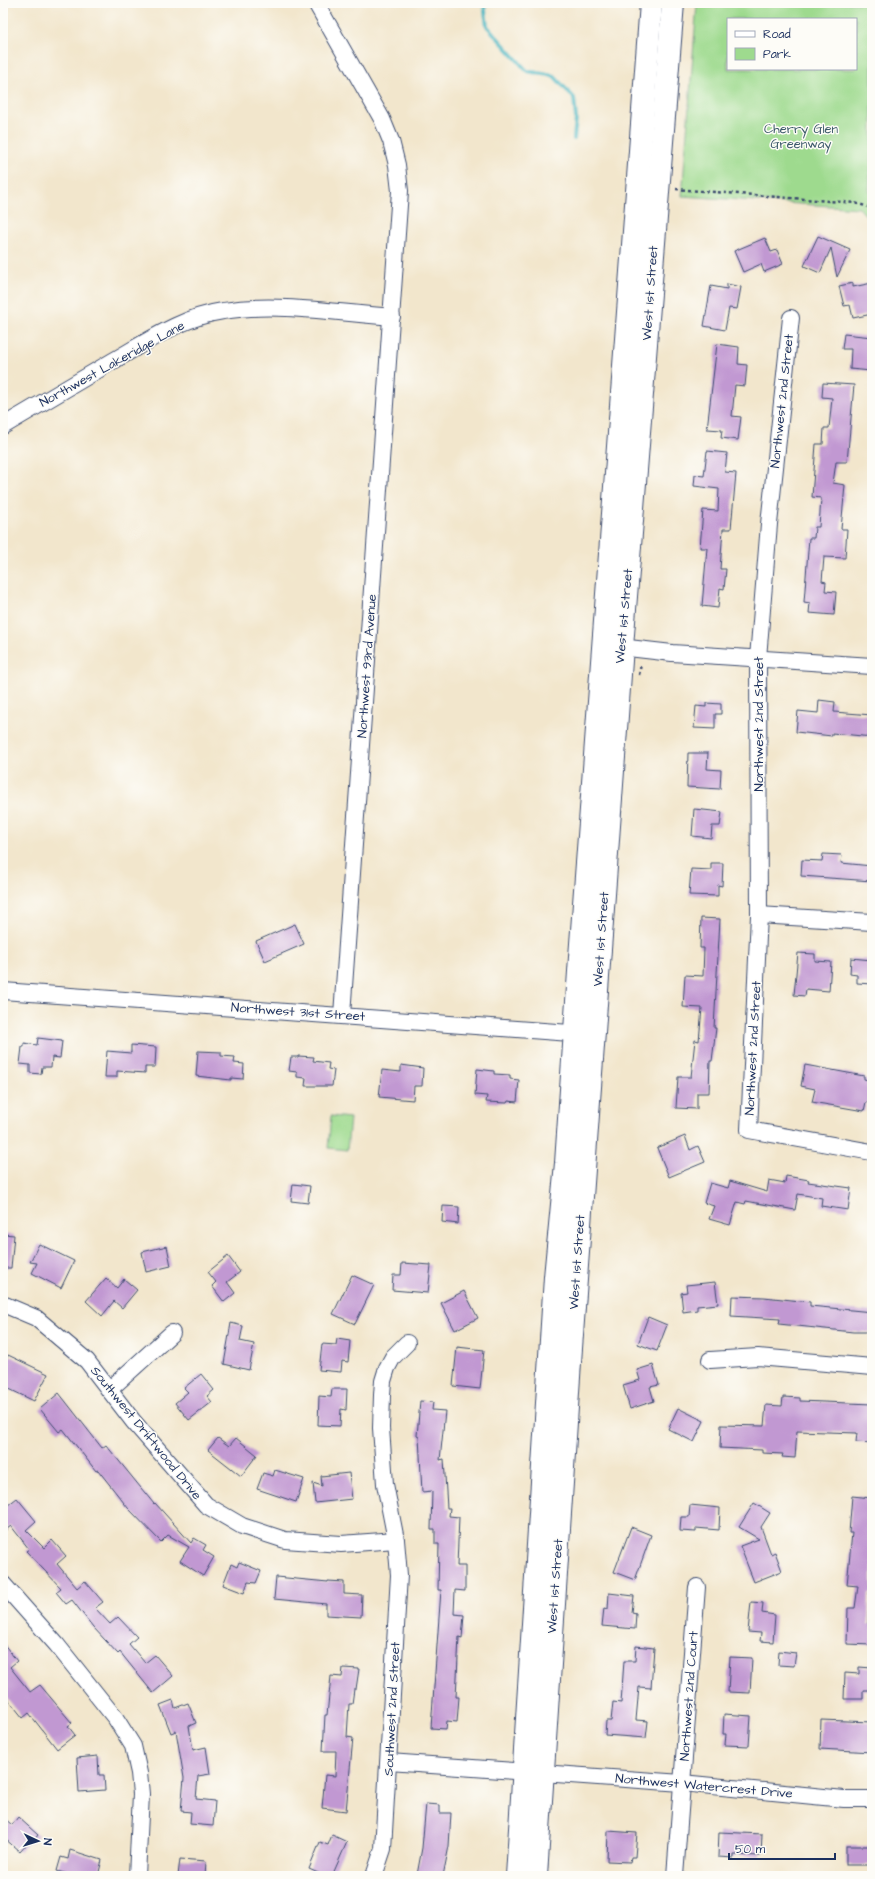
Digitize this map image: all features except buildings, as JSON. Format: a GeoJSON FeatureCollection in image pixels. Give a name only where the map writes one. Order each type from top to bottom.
{"type":"FeatureCollection","features":[{"type":"Feature","properties":{"kind":"main road","name":"West 1st Street"},"geometry":{"type":"LineString","coordinates":[[517,1876],[534,1772],[569,1370],[584,1034],[612,646],[651,3]]}},
{"type":"Feature","properties":{"kind":"main road","name":"West 1st Street"},"geometry":{"type":"LineString","coordinates":[[612,646],[673,3]]}},
{"type":"Feature","properties":{"kind":"main road","name":"West 1st Street"},"geometry":{"type":"LineString","coordinates":[[534,1772],[536,1876]]}},
{"type":"Feature","properties":{"kind":"street","name":"Northwest 93rd Avenue"},"geometry":{"type":"LineString","coordinates":[[316,3],[382,119],[391,141],[397,165],[400,191],[400,214],[342,1015]]}},
{"type":"Feature","properties":{"kind":"street","name":"Northwest Lakeridge Lane"},"geometry":{"type":"LineString","coordinates":[[3,426],[160,334],[197,317],[247,307],[392,317]]}},
{"type":"Feature","properties":{"kind":"street","name":"Northwest 2nd Street"},"geometry":{"type":"LineString","coordinates":[[791,318],[770,516],[758,658],[759,915],[749,1130],[872,1152]]}},
{"type":"Feature","properties":{"kind":"street"},"geometry":{"type":"LineString","coordinates":[[612,646],[672,653],[872,666]]}},
{"type":"Feature","properties":{"kind":"street"},"geometry":{"type":"LineString","coordinates":[[759,915],[872,922]]}},
{"type":"Feature","properties":{"kind":"street","name":"Northwest 31st Street"},"geometry":{"type":"LineString","coordinates":[[3,991],[584,1034]]}},
{"type":"Feature","properties":{"kind":"street","name":"Southwest Driftwood Drive"},"geometry":{"type":"LineString","coordinates":[[3,1304],[36,1318],[87,1361],[133,1421],[206,1505],[242,1526],[285,1540],[341,1544],[396,1540]]}},
{"type":"Feature","properties":{"kind":"street"},"geometry":{"type":"LineString","coordinates":[[109,1390],[172,1333]]}},
{"type":"Feature","properties":{"kind":"street","name":"Southwest 2nd Street"},"geometry":{"type":"LineString","coordinates":[[374,1876],[383,1850],[399,1575],[396,1540],[385,1484],[382,1395],[383,1381],[387,1368],[393,1357],[407,1343]]}},
{"type":"Feature","properties":{"kind":"street"},"geometry":{"type":"LineString","coordinates":[[710,1360],[758,1357],[872,1367]]}},
{"type":"Feature","properties":{"kind":"street"},"geometry":{"type":"LineString","coordinates":[[3,1584],[57,1645],[116,1719],[132,1746],[139,1773],[141,1794],[137,1876]]}},
{"type":"Feature","properties":{"kind":"street","name":"Northwest 2nd Court"},"geometry":{"type":"LineString","coordinates":[[675,1876],[697,1587]]}},
{"type":"Feature","properties":{"kind":"street","name":"Northwest Watercrest Drive"},"geometry":{"type":"LineString","coordinates":[[388,1762],[682,1783],[844,1800],[872,1799]]}},
{"type":"Feature","properties":{"kind":"path"},"geometry":{"type":"LineString","coordinates":[[674,189],[855,203],[872,208]]}},
{"type":"Feature","properties":{"kind":"green space","name":"Cherry Glen Greenway"},"geometry":{"type":"Polygon","coordinates":[[[697,3],[872,3],[872,144],[869,191],[872,195],[872,222],[859,208],[682,196],[697,3]]]}},
{"type":"Feature","properties":{"kind":"green space"},"geometry":{"type":"Polygon","coordinates":[[[331,1116],[350,1118],[347,1150],[328,1148],[331,1116]]]}},
{"type":"Feature","properties":{"kind":"waterway"},"geometry":{"type":"LineString","coordinates":[[484,3],[487,26],[527,71],[554,76],[574,98],[576,118],[574,139]]}}]}
